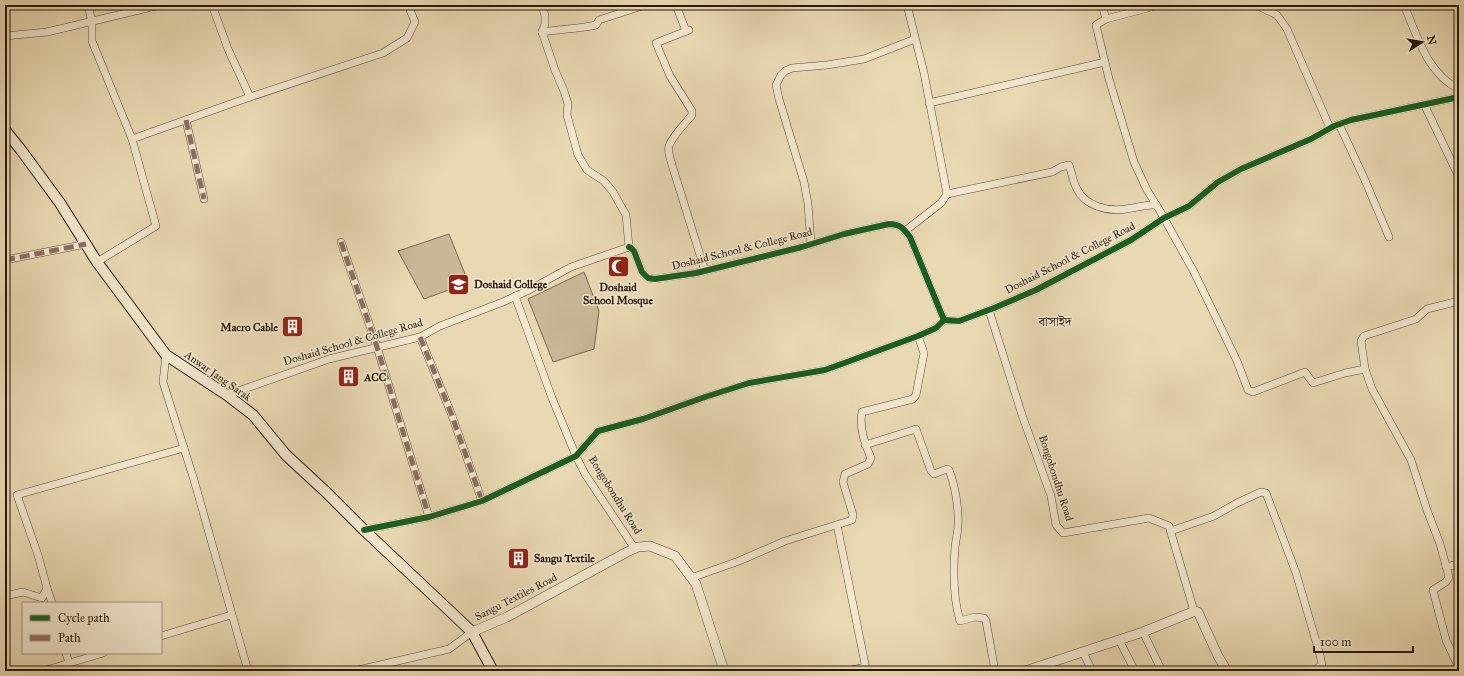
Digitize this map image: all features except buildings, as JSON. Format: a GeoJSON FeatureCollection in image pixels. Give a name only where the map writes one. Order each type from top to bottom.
{"type":"FeatureCollection","features":[{"type":"Feature","properties":{"kind":"main road","name":"Anwar Jang Sarak"},"geometry":{"type":"LineString","coordinates":[[5,130],[22,150],[60,203],[97,262],[166,355],[227,395],[253,415],[286,455],[472,632],[493,671]]}},
{"type":"Feature","properties":{"kind":"street"},"geometry":{"type":"LineString","coordinates":[[88,5],[92,22],[92,41],[132,139],[156,226],[97,262]]}},
{"type":"Feature","properties":{"kind":"street"},"geometry":{"type":"LineString","coordinates":[[5,36],[47,32],[160,5]]}},
{"type":"Feature","properties":{"kind":"street"},"geometry":{"type":"LineString","coordinates":[[212,5],[228,49],[250,97]]}},
{"type":"Feature","properties":{"kind":"street"},"geometry":{"type":"LineString","coordinates":[[132,139],[250,97],[384,53],[408,38],[415,22],[408,5]]}},
{"type":"Feature","properties":{"kind":"street"},"geometry":{"type":"LineString","coordinates":[[542,5],[545,16],[545,24],[542,32],[555,70],[564,90],[568,104],[566,115],[578,155],[587,170],[604,181],[613,192],[626,216],[629,247]]}},
{"type":"Feature","properties":{"kind":"street"},"geometry":{"type":"LineString","coordinates":[[542,32],[579,29],[596,25],[599,20],[645,5]]}},
{"type":"Feature","properties":{"kind":"street"},"geometry":{"type":"LineString","coordinates":[[676,5],[687,30],[656,43],[670,76],[692,111],[692,115],[677,133],[669,146],[669,150],[672,165],[705,271]]}},
{"type":"Feature","properties":{"kind":"street"},"geometry":{"type":"LineString","coordinates":[[907,5],[924,73],[947,194]]}},
{"type":"Feature","properties":{"kind":"street"},"geometry":{"type":"LineString","coordinates":[[1102,5],[1106,20]]}},
{"type":"Feature","properties":{"kind":"street"},"geometry":{"type":"LineString","coordinates":[[1159,5],[1106,20],[1096,25],[1104,62],[1134,162],[1147,190],[1194,272],[1237,361],[1248,390],[1250,392],[1259,390],[1305,372],[1313,383],[1345,372],[1366,369]]}},
{"type":"Feature","properties":{"kind":"street"},"geometry":{"type":"LineString","coordinates":[[1261,5],[1262,8],[1277,15],[1287,30],[1330,128]]}},
{"type":"Feature","properties":{"kind":"street"},"geometry":{"type":"LineString","coordinates":[[1404,5],[1422,50],[1439,74],[1450,84],[1459,89]]}},
{"type":"Feature","properties":{"kind":"street"},"geometry":{"type":"LineString","coordinates":[[811,244],[808,204],[804,182],[776,85],[784,71],[792,68],[826,65],[864,59],[915,39]]}},
{"type":"Feature","properties":{"kind":"street"},"geometry":{"type":"LineString","coordinates":[[929,103],[1104,62]]}},
{"type":"Feature","properties":{"kind":"street","name":"Doshaid School & College Road"},"geometry":{"type":"LineString","coordinates":[[944,320],[959,321],[1036,290],[1131,240],[1164,218],[1189,206],[1218,182],[1241,169],[1311,139],[1339,124],[1351,120],[1459,97]]}},
{"type":"Feature","properties":{"kind":"street"},"geometry":{"type":"LineString","coordinates":[[1424,104],[1459,177]]}},
{"type":"Feature","properties":{"kind":"street"},"geometry":{"type":"LineString","coordinates":[[186,120],[204,199]]}},
{"type":"Feature","properties":{"kind":"street"},"geometry":{"type":"LineString","coordinates":[[1339,124],[1389,237]]}},
{"type":"Feature","properties":{"kind":"street"},"geometry":{"type":"LineString","coordinates":[[364,530],[429,517],[482,501],[576,456],[598,432],[643,419],[749,383],[825,370],[936,328],[944,320],[905,231],[941,203],[947,194],[1052,172],[1060,167],[1069,165],[1078,191],[1086,201],[1102,208],[1124,210],[1150,204],[1156,205]]}},
{"type":"Feature","properties":{"kind":"street","name":"Doshaid School & College Road"},"geometry":{"type":"LineString","coordinates":[[227,395],[309,365],[420,337],[440,326],[529,290],[571,267],[629,247],[634,251],[642,272],[648,278],[655,279],[705,271],[844,234],[889,224],[902,226],[905,231]]}},
{"type":"Feature","properties":{"kind":"street"},"geometry":{"type":"LineString","coordinates":[[341,242],[377,347],[429,517]]}},
{"type":"Feature","properties":{"kind":"street"},"geometry":{"type":"LineString","coordinates":[[5,260],[86,244]]}},
{"type":"Feature","properties":{"kind":"street","name":"Bongobondhu Road"},"geometry":{"type":"LineString","coordinates":[[515,296],[552,398],[585,474],[635,549],[650,546],[675,556],[696,584],[724,671]]}},
{"type":"Feature","properties":{"kind":"street"},"geometry":{"type":"LineString","coordinates":[[1459,300],[1427,309],[1416,319],[1364,336],[1361,341],[1366,369],[1372,389],[1411,460],[1446,567],[1448,577],[1446,582],[1433,590],[1446,640],[1459,666]]}},
{"type":"Feature","properties":{"kind":"street","name":"Bongobondhu Road"},"geometry":{"type":"LineString","coordinates":[[989,310],[1022,415],[1051,496],[1056,525],[1062,533],[1149,518],[1169,526],[1171,531]]}},
{"type":"Feature","properties":{"kind":"street"},"geometry":{"type":"LineString","coordinates":[[691,578],[739,561],[785,541],[852,520],[853,515],[843,482],[845,474],[868,464],[871,458],[865,445],[860,419],[862,412],[913,399],[916,395],[924,353],[918,336]]}},
{"type":"Feature","properties":{"kind":"street"},"geometry":{"type":"LineString","coordinates":[[420,337],[451,413],[482,501]]}},
{"type":"Feature","properties":{"kind":"street"},"geometry":{"type":"LineString","coordinates":[[166,355],[163,382],[194,480],[248,671]]}},
{"type":"Feature","properties":{"kind":"street"},"geometry":{"type":"LineString","coordinates":[[865,445],[916,429],[931,471],[934,474],[946,469],[948,470],[958,513],[954,586],[958,614],[960,621],[975,617],[984,618],[986,621],[995,671]]}},
{"type":"Feature","properties":{"kind":"street"},"geometry":{"type":"LineString","coordinates":[[52,602],[18,495],[184,448]]}},
{"type":"Feature","properties":{"kind":"street"},"geometry":{"type":"LineString","coordinates":[[1227,671],[1218,656],[1198,612],[1194,611],[1171,531],[1214,516],[1261,492],[1266,493],[1296,573],[1320,654],[1322,665],[1314,671]]}},
{"type":"Feature","properties":{"kind":"street"},"geometry":{"type":"LineString","coordinates":[[837,525],[866,670],[861,668],[847,671]]}},
{"type":"Feature","properties":{"kind":"street","name":"Sangu Textiles Road"},"geometry":{"type":"LineString","coordinates":[[472,632],[507,617],[598,567],[635,549]]}},
{"type":"Feature","properties":{"kind":"street"},"geometry":{"type":"LineString","coordinates":[[1446,567],[1459,564]]}},
{"type":"Feature","properties":{"kind":"street"},"geometry":{"type":"LineString","coordinates":[[5,596],[23,592],[42,598],[47,588]]}},
{"type":"Feature","properties":{"kind":"street"},"geometry":{"type":"LineString","coordinates":[[1025,671],[1143,632],[1194,611]]}},
{"type":"Feature","properties":{"kind":"street"},"geometry":{"type":"LineString","coordinates":[[162,636],[231,615]]}},
{"type":"Feature","properties":{"kind":"street"},"geometry":{"type":"LineString","coordinates":[[354,671],[449,649],[472,632]]}},
{"type":"Feature","properties":{"kind":"street"},"geometry":{"type":"LineString","coordinates":[[1143,632],[1162,671]]}},
{"type":"Feature","properties":{"kind":"street"},"geometry":{"type":"LineString","coordinates":[[1119,640],[1135,671]]}},
{"type":"Feature","properties":{"kind":"street"},"geometry":{"type":"LineString","coordinates":[[1083,652],[1092,671]]}},
{"type":"Feature","properties":{"kind":"street"},"geometry":{"type":"LineString","coordinates":[[66,654],[69,663]]}},
{"type":"Feature","properties":{"kind":"street"},"geometry":{"type":"LineString","coordinates":[[43,671],[100,654]]}},
{"type":"Feature","properties":{"kind":"shaded area"},"geometry":{"type":"Polygon","coordinates":[[[449,234],[465,274],[454,288],[424,299],[398,251],[449,234]]]}},
{"type":"Feature","properties":{"kind":"shaded area"},"geometry":{"type":"Polygon","coordinates":[[[584,272],[599,311],[594,349],[553,362],[528,299],[584,272]]]}},
{"type":"Feature","properties":{"kind":"marked path"},"geometry":{"type":"LineString","coordinates":[[186,120],[204,199]]}},
{"type":"Feature","properties":{"kind":"marked path"},"geometry":{"type":"LineString","coordinates":[[341,242],[377,347],[429,517]]}},
{"type":"Feature","properties":{"kind":"marked path"},"geometry":{"type":"LineString","coordinates":[[5,260],[86,244]]}},
{"type":"Feature","properties":{"kind":"marked path"},"geometry":{"type":"LineString","coordinates":[[420,337],[451,413],[482,501]]}},
{"type":"Feature","properties":{"kind":"cycle path"},"geometry":{"type":"LineString","coordinates":[[629,247],[634,251],[642,272],[648,278],[655,279],[696,273],[802,247],[844,234],[889,224],[896,225],[903,229],[910,237],[944,320],[959,321],[1036,290],[1131,240],[1164,218],[1189,206],[1218,182],[1241,169],[1311,139],[1334,126],[1351,120],[1459,97]]}},
{"type":"Feature","properties":{"kind":"cycle path"},"geometry":{"type":"LineString","coordinates":[[364,530],[429,517],[482,501],[576,456],[598,431],[643,419],[749,383],[825,370],[918,336],[936,328],[944,320]]}},
{"type":"Feature","properties":{"kind":"place","name":"Doshaid School Mosque"},"geometry":{"type":"Point","coordinates":[618,267]}},
{"type":"Feature","properties":{"kind":"place","name":"Doshaid College"},"geometry":{"type":"Point","coordinates":[458,284]}},
{"type":"Feature","properties":{"kind":"place","name":"Macro Cable"},"geometry":{"type":"Point","coordinates":[293,327]}},
{"type":"Feature","properties":{"kind":"place","name":"ACC"},"geometry":{"type":"Point","coordinates":[348,377]}},
{"type":"Feature","properties":{"kind":"place","name":"Sangu Textile"},"geometry":{"type":"Point","coordinates":[519,558]}},
{"type":"Feature","properties":{"kind":"district","name":"বাসাইদ"},"geometry":{"type":"Point","coordinates":[1055,322]}}]}
